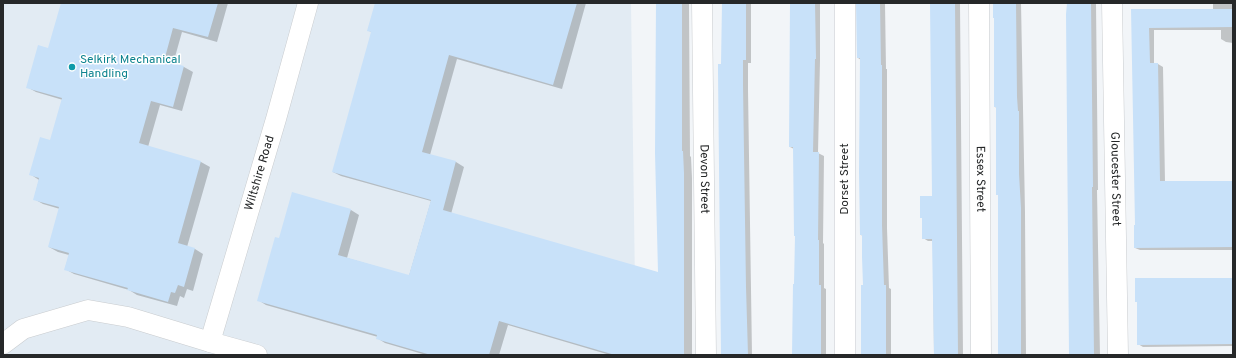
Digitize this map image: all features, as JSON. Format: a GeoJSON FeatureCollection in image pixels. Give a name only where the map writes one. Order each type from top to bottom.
{"type":"FeatureCollection","features":[{"type":"Feature","properties":{"kind":"street","name":"Wiltshire Road"},"geometry":{"type":"LineString","coordinates":[[210,342],[276,119],[308,3]]}},
{"type":"Feature","properties":{"kind":"street","name":"Devon Street"},"geometry":{"type":"LineString","coordinates":[[702,3],[706,355]]}},
{"type":"Feature","properties":{"kind":"street","name":"Dorset Street"},"geometry":{"type":"LineString","coordinates":[[845,3],[845,355]]}},
{"type":"Feature","properties":{"kind":"street","name":"Essex Street"},"geometry":{"type":"LineString","coordinates":[[979,3],[981,355]]}},
{"type":"Feature","properties":{"kind":"street","name":"Gloucester Street"},"geometry":{"type":"LineString","coordinates":[[1112,3],[1118,355]]}},
{"type":"Feature","properties":{"kind":"street"},"geometry":{"type":"LineString","coordinates":[[3,344],[23,329],[88,310],[128,317],[257,355]]}},
{"type":"Feature","properties":{"kind":"shaded area"},"geometry":{"type":"Polygon","coordinates":[[[3,3],[631,3],[636,355],[3,355],[3,3]]]}},
{"type":"Feature","properties":{"kind":"building"},"geometry":{"type":"Polygon","coordinates":[[[61,3],[218,3],[208,37],[173,28],[164,61],[184,66],[173,107],[151,101],[139,143],[201,161],[178,243],[195,248],[184,287],[178,285],[175,293],[171,292],[168,302],[127,290],[128,288],[64,270],[69,253],[48,247],[59,207],[33,200],[39,178],[29,175],[40,137],[50,140],[62,98],[26,88],[38,45],[48,48],[61,3]]]}},
{"type":"Feature","properties":{"kind":"building"},"geometry":{"type":"Polygon","coordinates":[[[375,3],[577,3],[553,85],[449,55],[422,152],[456,161],[443,210],[658,272],[655,153],[656,3],[682,3],[684,355],[615,355],[499,321],[489,355],[431,355],[376,339],[377,335],[257,301],[275,237],[279,238],[292,192],[351,209],[338,255],[409,275],[431,200],[332,172],[371,32],[367,31],[375,3]]]}},
{"type":"Feature","properties":{"kind":"building"},"geometry":{"type":"Polygon","coordinates":[[[722,3],[746,3],[746,60],[743,60],[743,85],[748,355],[721,355],[718,64],[721,64],[722,3]]]}},
{"type":"Feature","properties":{"kind":"building"},"geometry":{"type":"Polygon","coordinates":[[[790,3],[815,3],[816,59],[813,152],[819,152],[818,240],[819,285],[821,285],[821,355],[792,355],[795,236],[793,147],[789,147],[790,3]]]}},
{"type":"Feature","properties":{"kind":"building"},"geometry":{"type":"Polygon","coordinates":[[[856,3],[880,3],[882,65],[882,225],[884,285],[886,285],[886,355],[861,355],[861,285],[863,285],[862,235],[860,235],[859,172],[860,58],[857,58],[856,3]]]}},
{"type":"Feature","properties":{"kind":"building"},"geometry":{"type":"Polygon","coordinates":[[[930,3],[955,3],[958,355],[934,355],[932,239],[922,239],[922,218],[920,218],[920,196],[932,196],[930,3]]]}},
{"type":"Feature","properties":{"kind":"building"},"geometry":{"type":"Polygon","coordinates":[[[993,3],[1016,3],[1017,97],[1019,111],[1019,174],[1021,208],[1021,355],[998,355],[998,195],[996,195],[996,107],[994,107],[993,3]]]}},
{"type":"Feature","properties":{"kind":"building"},"geometry":{"type":"Polygon","coordinates":[[[1067,3],[1091,3],[1094,355],[1069,355],[1067,3]]]}},
{"type":"Feature","properties":{"kind":"building"},"geometry":{"type":"Polygon","coordinates":[[[1131,9],[1233,9],[1233,27],[1149,28],[1150,63],[1158,63],[1160,181],[1233,181],[1233,247],[1134,248],[1135,225],[1131,9]]]}},
{"type":"Feature","properties":{"kind":"building"},"geometry":{"type":"Polygon","coordinates":[[[1135,278],[1233,278],[1233,344],[1137,345],[1137,302],[1135,302],[1135,278]]]}},
{"type":"Feature","properties":{"kind":"place","name":"Selkirk Mechanical Handling"},"geometry":{"type":"Point","coordinates":[72,67]}}]}
